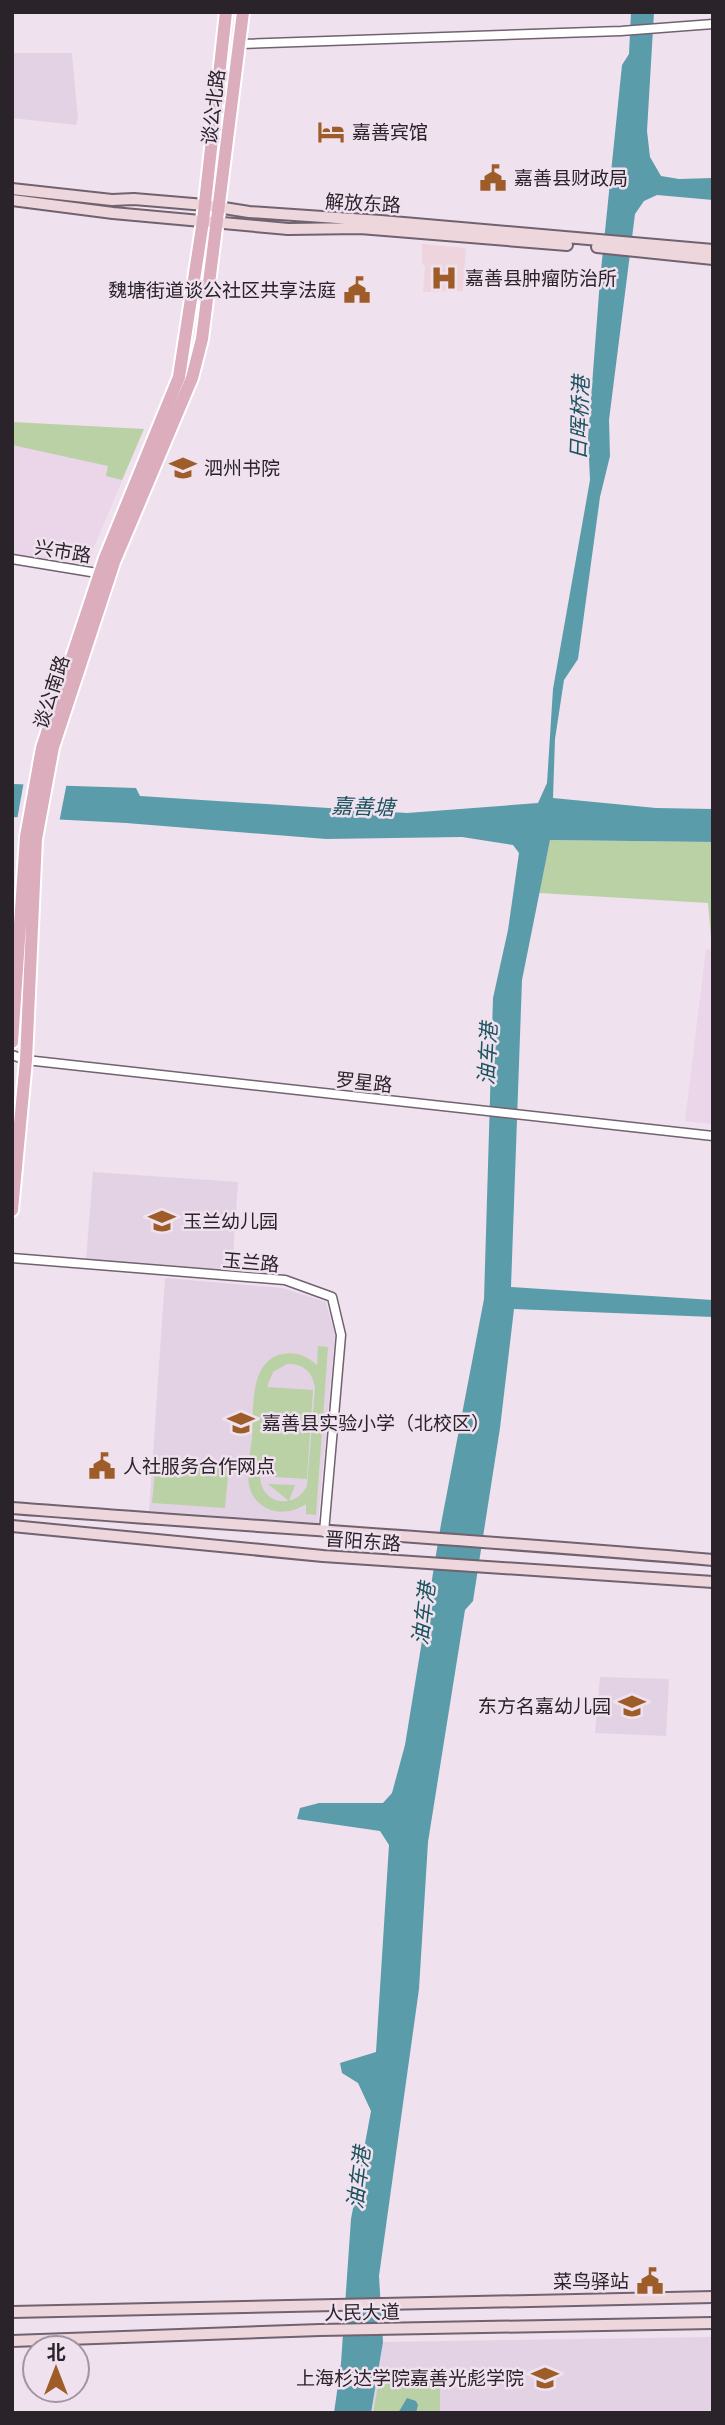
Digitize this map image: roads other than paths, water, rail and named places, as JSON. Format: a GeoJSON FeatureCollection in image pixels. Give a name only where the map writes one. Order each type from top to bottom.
{"type":"FeatureCollection","features":[{"type":"Feature","properties":{"kind":"main road","name":"谈公北路"},"geometry":{"type":"LineString","coordinates":[[205,205],[226,12]]}},
{"type":"Feature","properties":{"kind":"main road","name":"谈公北路"},"geometry":{"type":"LineString","coordinates":[[220,207],[243,12]]}},
{"type":"Feature","properties":{"kind":"main road","name":"解放东路"},"geometry":{"type":"LineString","coordinates":[[12,189],[112,200],[134,199],[205,205],[250,212],[393,222],[581,242]]}},
{"type":"Feature","properties":{"kind":"main road","name":"解放东路"},"geometry":{"type":"LineString","coordinates":[[12,200],[288,229],[360,228],[713,250]]}},
{"type":"Feature","properties":{"kind":"main road","name":"谈公南路"},"geometry":{"type":"LineString","coordinates":[[12,1042],[31,838],[47,748],[105,575],[179,377],[205,205]]}},
{"type":"Feature","properties":{"kind":"main road","name":"谈公南路"},"geometry":{"type":"LineString","coordinates":[[105,575],[192,378],[202,339],[220,207]]}},
{"type":"Feature","properties":{"kind":"main road","name":"解放东路"},"geometry":{"type":"LineString","coordinates":[[654,248],[713,258]]}},
{"type":"Feature","properties":{"kind":"main road","name":"谈公南路"},"geometry":{"type":"LineString","coordinates":[[12,1210],[26,1060],[31,838]]}},
{"type":"Feature","properties":{"kind":"main road","name":"晋阳东路"},"geometry":{"type":"LineString","coordinates":[[12,1508],[324,1532],[500,1542],[713,1560]]}},
{"type":"Feature","properties":{"kind":"main road","name":"晋阳东路"},"geometry":{"type":"LineString","coordinates":[[12,1526],[323,1556],[713,1582]]}},
{"type":"Feature","properties":{"kind":"main road","name":"人民大道"},"geometry":{"type":"LineString","coordinates":[[12,2312],[713,2297]]}},
{"type":"Feature","properties":{"kind":"main road","name":"人民大道"},"geometry":{"type":"LineString","coordinates":[[12,2341],[320,2330],[713,2323]]}},
{"type":"Feature","properties":{"kind":"street"},"geometry":{"type":"LineString","coordinates":[[240,44],[621,31],[713,24]]}},
{"type":"Feature","properties":{"kind":"street","name":"兴市路"},"geometry":{"type":"LineString","coordinates":[[12,559],[105,575]]}},
{"type":"Feature","properties":{"kind":"street","name":"罗星路"},"geometry":{"type":"LineString","coordinates":[[12,1055],[26,1060],[713,1136]]}},
{"type":"Feature","properties":{"kind":"street","name":"玉兰路"},"geometry":{"type":"LineString","coordinates":[[12,1258],[285,1280],[332,1297],[341,1335],[324,1532]]}},
{"type":"Feature","properties":{"kind":"water","name":"油车港"},"geometry":{"type":"Polygon","coordinates":[[[631,12],[654,12],[647,131],[650,157],[661,176],[679,179],[713,178],[713,200],[657,195],[644,201],[635,214],[609,420],[610,456],[600,497],[578,659],[564,680],[555,739],[553,798],[656,808],[713,809],[713,842],[550,840],[522,980],[511,1287],[713,1300],[713,1317],[514,1309],[500,1428],[473,1601],[465,1610],[428,1842],[419,1989],[379,2276],[383,2342],[371,2413],[334,2413],[341,2363],[351,2219],[371,2111],[358,2083],[342,2073],[340,2063],[376,2052],[389,1845],[380,1831],[297,1819],[300,1808],[319,1803],[383,1803],[392,1793],[405,1745],[441,1524],[484,1299],[493,998],[508,930],[519,853],[513,845],[462,837],[326,839],[12,817],[12,784],[136,788],[140,796],[407,813],[538,803],[547,783],[553,689],[590,480],[588,438],[600,280],[622,65],[629,54],[631,12]]]}},
{"type":"Feature","properties":{"kind":"water"},"geometry":{"type":"Polygon","coordinates":[[[407,2398],[416,2401],[416,2413],[398,2413],[407,2398]]]}},
{"type":"Feature","properties":{"kind":"place","name":"嘉善宾馆"},"geometry":{"type":"Point","coordinates":[331,132]}},
{"type":"Feature","properties":{"kind":"place","name":"嘉善县财政局"},"geometry":{"type":"Point","coordinates":[493,178]}},
{"type":"Feature","properties":{"kind":"place","name":"嘉善县肿瘤防治所"},"geometry":{"type":"Point","coordinates":[444,278]}},
{"type":"Feature","properties":{"kind":"place","name":"魏塘街道谈公社区共享法庭"},"geometry":{"type":"Point","coordinates":[357,290]}},
{"type":"Feature","properties":{"kind":"place","name":"泗州书院"},"geometry":{"type":"Point","coordinates":[183,468]}},
{"type":"Feature","properties":{"kind":"place","name":"玉兰幼儿园"},"geometry":{"type":"Point","coordinates":[162,1221]}},
{"type":"Feature","properties":{"kind":"place","name":"嘉善县实验小学（北校区）"},"geometry":{"type":"Point","coordinates":[241,1423]}},
{"type":"Feature","properties":{"kind":"place","name":"人社服务合作网点"},"geometry":{"type":"Point","coordinates":[102,1466]}},
{"type":"Feature","properties":{"kind":"place","name":"东方名嘉幼儿园"},"geometry":{"type":"Point","coordinates":[632,1706]}},
{"type":"Feature","properties":{"kind":"place","name":"菜鸟驿站"},"geometry":{"type":"Point","coordinates":[650,2281]}},
{"type":"Feature","properties":{"kind":"place","name":"上海杉达学院嘉善光彪学院"},"geometry":{"type":"Point","coordinates":[545,2378]}},
{"type":"Feature","properties":{"kind":"water label","name":"日晖桥港"},"geometry":{"type":"Point","coordinates":[580,418]}},
{"type":"Feature","properties":{"kind":"water label","name":"嘉善塘"},"geometry":{"type":"Point","coordinates":[363,807]}}]}
